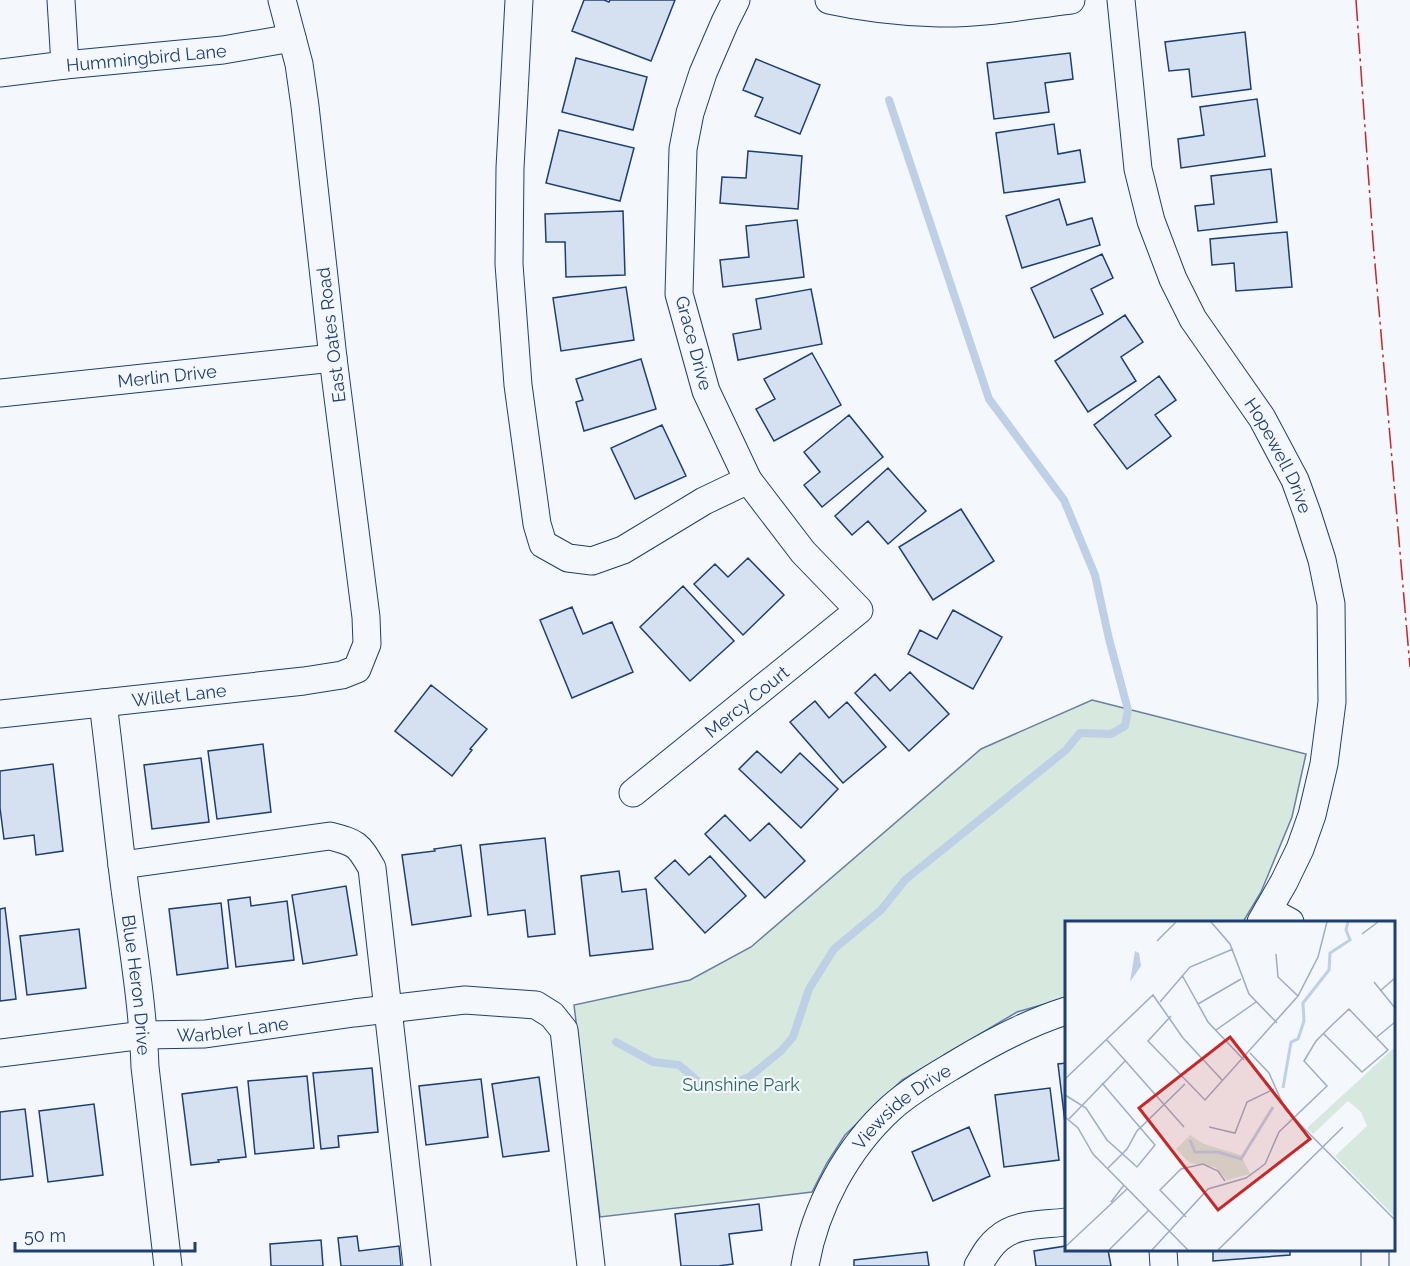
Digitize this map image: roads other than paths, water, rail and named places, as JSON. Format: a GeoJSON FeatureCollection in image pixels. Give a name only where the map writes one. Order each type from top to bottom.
{"type":"FeatureCollection","features":[{"type":"Feature","properties":{"kind":"street"},"geometry":{"type":"LineString","coordinates":[[61,0],[65,65]]}},
{"type":"Feature","properties":{"kind":"street","name":"East Oates Road"},"geometry":{"type":"LineString","coordinates":[[282,0],[299,64],[305,106],[333,358],[366,617],[367,644],[357,669]]}},
{"type":"Feature","properties":{"kind":"street"},"geometry":{"type":"LineString","coordinates":[[519,0],[510,168],[509,264],[518,385],[537,524],[543,544],[568,558],[592,561],[623,550],[704,501],[748,480]]}},
{"type":"Feature","properties":{"kind":"street","name":"Grace Drive"},"geometry":{"type":"LineString","coordinates":[[736,0],[703,73],[690,113],[683,149],[680,294],[706,391],[748,480],[803,552],[859,610]]}},
{"type":"Feature","properties":{"kind":"street"},"geometry":{"type":"LineString","coordinates":[[830,0],[882,9],[940,13],[986,11],[1071,0]]}},
{"type":"Feature","properties":{"kind":"street","name":"Hopewell Drive"},"geometry":{"type":"LineString","coordinates":[[1121,0],[1138,169],[1150,221],[1173,279],[1193,319],[1262,418],[1295,480],[1322,560],[1331,604],[1332,702],[1324,764],[1312,815],[1273,918]]}},
{"type":"Feature","properties":{"kind":"street","name":"Hummingbird Lane"},"geometry":{"type":"LineString","coordinates":[[0,73],[223,50],[292,38]]}},
{"type":"Feature","properties":{"kind":"street","name":"Merlin Drive"},"geometry":{"type":"LineString","coordinates":[[0,393],[333,358]]}},
{"type":"Feature","properties":{"kind":"street","name":"Mercy Court"},"geometry":{"type":"LineString","coordinates":[[633,793],[859,610]]}},
{"type":"Feature","properties":{"kind":"street","name":"Willet Lane"},"geometry":{"type":"LineString","coordinates":[[0,714],[304,681],[342,675],[357,669]]}},
{"type":"Feature","properties":{"kind":"street","name":"Blue Heron Drive"},"geometry":{"type":"LineString","coordinates":[[103,703],[144,1035],[145,1067],[168,1266]]}},
{"type":"Feature","properties":{"kind":"street"},"geometry":{"type":"LineString","coordinates":[[122,865],[330,836],[350,841],[362,850],[372,868],[417,1266]]}},
{"type":"Feature","properties":{"kind":"street","name":"Warbler Lane"},"geometry":{"type":"LineString","coordinates":[[0,1053],[144,1035],[205,1034],[465,1000],[536,1005],[552,1015],[564,1030],[591,1266]]}},
{"type":"Feature","properties":{"kind":"street","name":"Viewside Drive"},"geometry":{"type":"LineString","coordinates":[[806,1266],[808,1247],[834,1181],[868,1131],[892,1107],[933,1078],[1009,1033],[1065,1011]]}},
{"type":"Feature","properties":{"kind":"street"},"geometry":{"type":"LineString","coordinates":[[978,1266],[999,1237],[1017,1228],[1065,1222]]}},
{"type":"Feature","properties":{"kind":"street"},"geometry":{"type":"LineString","coordinates":[[1163,1251],[1164,1266]]}},
{"type":"Feature","properties":{"kind":"waterway"},"geometry":{"type":"LineString","coordinates":[[616,1042],[653,1062],[679,1065],[700,1083],[715,1089],[727,1087],[749,1077],[781,1051],[793,1037],[809,989],[834,949],[881,910],[905,880],[1066,750],[1080,733],[1111,734],[1125,726],[1128,710],[1095,575],[1064,500],[989,399],[889,100]]}},
{"type":"Feature","properties":{"kind":"park label","name":"Sunshine Park"},"geometry":{"type":"Point","coordinates":[741,1084]}}]}
